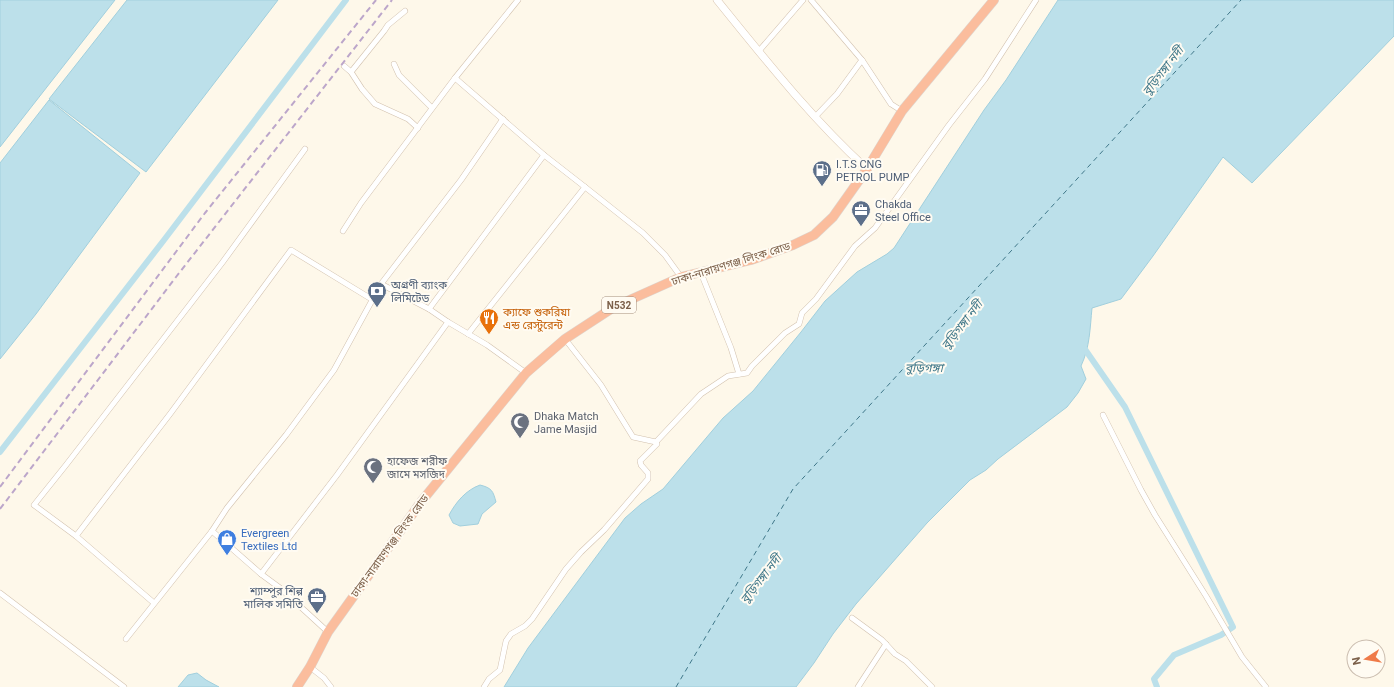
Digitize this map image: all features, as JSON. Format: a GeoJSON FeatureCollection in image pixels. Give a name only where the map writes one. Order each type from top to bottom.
{"type":"FeatureCollection","features":[{"type":"Feature","properties":{"kind":"highway","name":"ঢাকা-নারায়ণগঞ্জ লিংক রোড"},"geometry":{"type":"LineString","coordinates":[[297,687],[310,667],[328,632],[421,502],[526,373],[565,339],[614,307],[681,278],[793,246],[814,235],[833,217],[867,169],[902,111],[994,0]]}},
{"type":"Feature","properties":{"kind":"street"},"geometry":{"type":"LineString","coordinates":[[343,231],[361,203],[432,108],[518,0]]}},
{"type":"Feature","properties":{"kind":"street"},"geometry":{"type":"LineString","coordinates":[[717,0],[815,117],[843,147],[867,169]]}},
{"type":"Feature","properties":{"kind":"street"},"geometry":{"type":"LineString","coordinates":[[759,51],[803,0]]}},
{"type":"Feature","properties":{"kind":"street"},"geometry":{"type":"LineString","coordinates":[[811,0],[862,60],[891,104],[902,111]]}},
{"type":"Feature","properties":{"kind":"street"},"geometry":{"type":"LineString","coordinates":[[484,687],[489,679],[500,670],[506,641],[511,634],[525,626],[532,619],[566,569],[609,525],[648,479],[648,473],[641,465],[640,461],[701,394],[728,376],[747,373],[785,332],[799,324],[802,313],[816,299],[855,246],[875,228],[949,125],[986,79],[1036,0]]}},
{"type":"Feature","properties":{"kind":"street"},"geometry":{"type":"LineString","coordinates":[[350,72],[384,31],[388,24],[405,11]]}},
{"type":"Feature","properties":{"kind":"street"},"geometry":{"type":"LineString","coordinates":[[815,117],[837,94],[862,60]]}},
{"type":"Feature","properties":{"kind":"street"},"geometry":{"type":"LineString","coordinates":[[394,64],[399,75],[432,108]]}},
{"type":"Feature","properties":{"kind":"street"},"geometry":{"type":"LineString","coordinates":[[344,66],[364,92],[376,104],[408,119],[418,128]]}},
{"type":"Feature","properties":{"kind":"street"},"geometry":{"type":"LineString","coordinates":[[455,78],[544,155],[643,233],[665,255],[681,278]]}},
{"type":"Feature","properties":{"kind":"street"},"geometry":{"type":"LineString","coordinates":[[126,639],[212,531],[227,508],[286,435],[334,370],[373,300],[380,284],[460,180],[503,119]]}},
{"type":"Feature","properties":{"kind":"street"},"geometry":{"type":"LineString","coordinates":[[154,603],[76,536],[34,505],[222,263],[305,149]]}},
{"type":"Feature","properties":{"kind":"street"},"geometry":{"type":"LineString","coordinates":[[429,309],[544,155]]}},
{"type":"Feature","properties":{"kind":"street"},"geometry":{"type":"LineString","coordinates":[[468,334],[585,187]]}},
{"type":"Feature","properties":{"kind":"street"},"geometry":{"type":"LineString","coordinates":[[76,536],[291,250],[373,300]]}},
{"type":"Feature","properties":{"kind":"street"},"geometry":{"type":"LineString","coordinates":[[701,273],[731,348],[739,374]]}},
{"type":"Feature","properties":{"kind":"street"},"geometry":{"type":"LineString","coordinates":[[380,284],[429,309],[487,345],[526,373]]}},
{"type":"Feature","properties":{"kind":"street"},"geometry":{"type":"LineString","coordinates":[[261,574],[342,469],[448,322]]}},
{"type":"Feature","properties":{"kind":"street"},"geometry":{"type":"LineString","coordinates":[[565,339],[601,385],[633,437],[656,442]]}},
{"type":"Feature","properties":{"kind":"street"},"geometry":{"type":"LineString","coordinates":[[1103,415],[1141,490],[1206,596],[1222,625],[1233,639],[1242,657],[1266,687]]}},
{"type":"Feature","properties":{"kind":"street"},"geometry":{"type":"LineString","coordinates":[[212,531],[261,574],[280,588],[328,632]]}},
{"type":"Feature","properties":{"kind":"street"},"geometry":{"type":"LineString","coordinates":[[0,593],[124,687]]}},
{"type":"Feature","properties":{"kind":"street"},"geometry":{"type":"LineString","coordinates":[[852,618],[882,640],[895,654],[906,661],[932,687]]}},
{"type":"Feature","properties":{"kind":"street"},"geometry":{"type":"LineString","coordinates":[[858,687],[886,644]]}},
{"type":"Feature","properties":{"kind":"street"},"geometry":{"type":"LineString","coordinates":[[310,667],[324,678],[331,687]]}},
{"type":"Feature","properties":{"kind":"water"},"geometry":{"type":"Polygon","coordinates":[[[0,0],[115,0],[0,147],[0,0]]]}},
{"type":"Feature","properties":{"kind":"water"},"geometry":{"type":"Polygon","coordinates":[[[127,0],[278,0],[146,172],[49,99],[127,0]]]}},
{"type":"Feature","properties":{"kind":"water","name":"বুড়িগঙ্গা"},"geometry":{"type":"Polygon","coordinates":[[[1058,0],[1394,0],[1394,36],[1252,183],[1223,157],[1121,299],[1092,308],[1088,345],[1081,366],[1086,379],[1078,393],[1067,407],[998,459],[986,470],[970,480],[927,523],[856,604],[796,687],[504,687],[528,648],[625,518],[641,504],[663,489],[723,418],[753,391],[825,301],[857,272],[887,254],[894,248],[1058,0]]]}},
{"type":"Feature","properties":{"kind":"water"},"geometry":{"type":"Polygon","coordinates":[[[49,100],[140,173],[36,314],[0,359],[0,163],[49,100]]]}},
{"type":"Feature","properties":{"kind":"water"},"geometry":{"type":"Polygon","coordinates":[[[480,485],[491,490],[496,502],[482,514],[478,524],[460,526],[453,523],[449,515],[455,506],[466,493],[480,485]]]}},
{"type":"Feature","properties":{"kind":"water"},"geometry":{"type":"Polygon","coordinates":[[[197,673],[219,687],[178,687],[188,675],[197,673]]]}},
{"type":"Feature","properties":{"kind":"waterway"},"geometry":{"type":"LineString","coordinates":[[0,452],[164,240],[346,0]]}},
{"type":"Feature","properties":{"kind":"waterway"},"geometry":{"type":"LineString","coordinates":[[1082,345],[1125,407],[1233,627],[1221,635],[1174,655],[1154,679],[1157,687]]}},
{"type":"Feature","properties":{"kind":"ferry route"},"geometry":{"type":"LineString","coordinates":[[676,687],[793,489],[1241,0]]}},
{"type":"Feature","properties":{"kind":"railway"},"geometry":{"type":"LineString","coordinates":[[0,487],[205,213],[376,0]]}},
{"type":"Feature","properties":{"kind":"railway"},"geometry":{"type":"LineString","coordinates":[[0,509],[176,277],[392,0]]}},
{"type":"Feature","properties":{"kind":"place","name":"I.T.S CNG PETROL PUMP"},"geometry":{"type":"Point","coordinates":[822,187]}},
{"type":"Feature","properties":{"kind":"place","name":"Chakda Steel Office"},"geometry":{"type":"Point","coordinates":[861,227]}},
{"type":"Feature","properties":{"kind":"place","name":"অগ্রণী ব্যাংক লিমিটেড"},"geometry":{"type":"Point","coordinates":[377,308]}},
{"type":"Feature","properties":{"kind":"place","name":"ক্যাফে শুকরিয়া এন্ড রেস্টুরেন্ট"},"geometry":{"type":"Point","coordinates":[489,335]}},
{"type":"Feature","properties":{"kind":"place","name":"Dhaka Match Jame Masjid"},"geometry":{"type":"Point","coordinates":[520,439]}},
{"type":"Feature","properties":{"kind":"place","name":"হাফেজ শরীফ জামে মসজিদ"},"geometry":{"type":"Point","coordinates":[373,484]}},
{"type":"Feature","properties":{"kind":"place","name":"Evergreen Textiles Ltd"},"geometry":{"type":"Point","coordinates":[227,556]}},
{"type":"Feature","properties":{"kind":"place","name":"শ্যাম্পুর শিল্প মালিক সমিতি"},"geometry":{"type":"Point","coordinates":[317,614]}},
{"type":"Feature","properties":{"kind":"water label","name":"বুড়িগঙ্গা নদী"},"geometry":{"type":"Point","coordinates":[1163,71]}},
{"type":"Feature","properties":{"kind":"water label","name":"বুড়িগঙ্গা নদী"},"geometry":{"type":"Point","coordinates":[962,325]}},
{"type":"Feature","properties":{"kind":"water label","name":"বুড়িগঙ্গা নদী"},"geometry":{"type":"Point","coordinates":[761,579]}}]}
